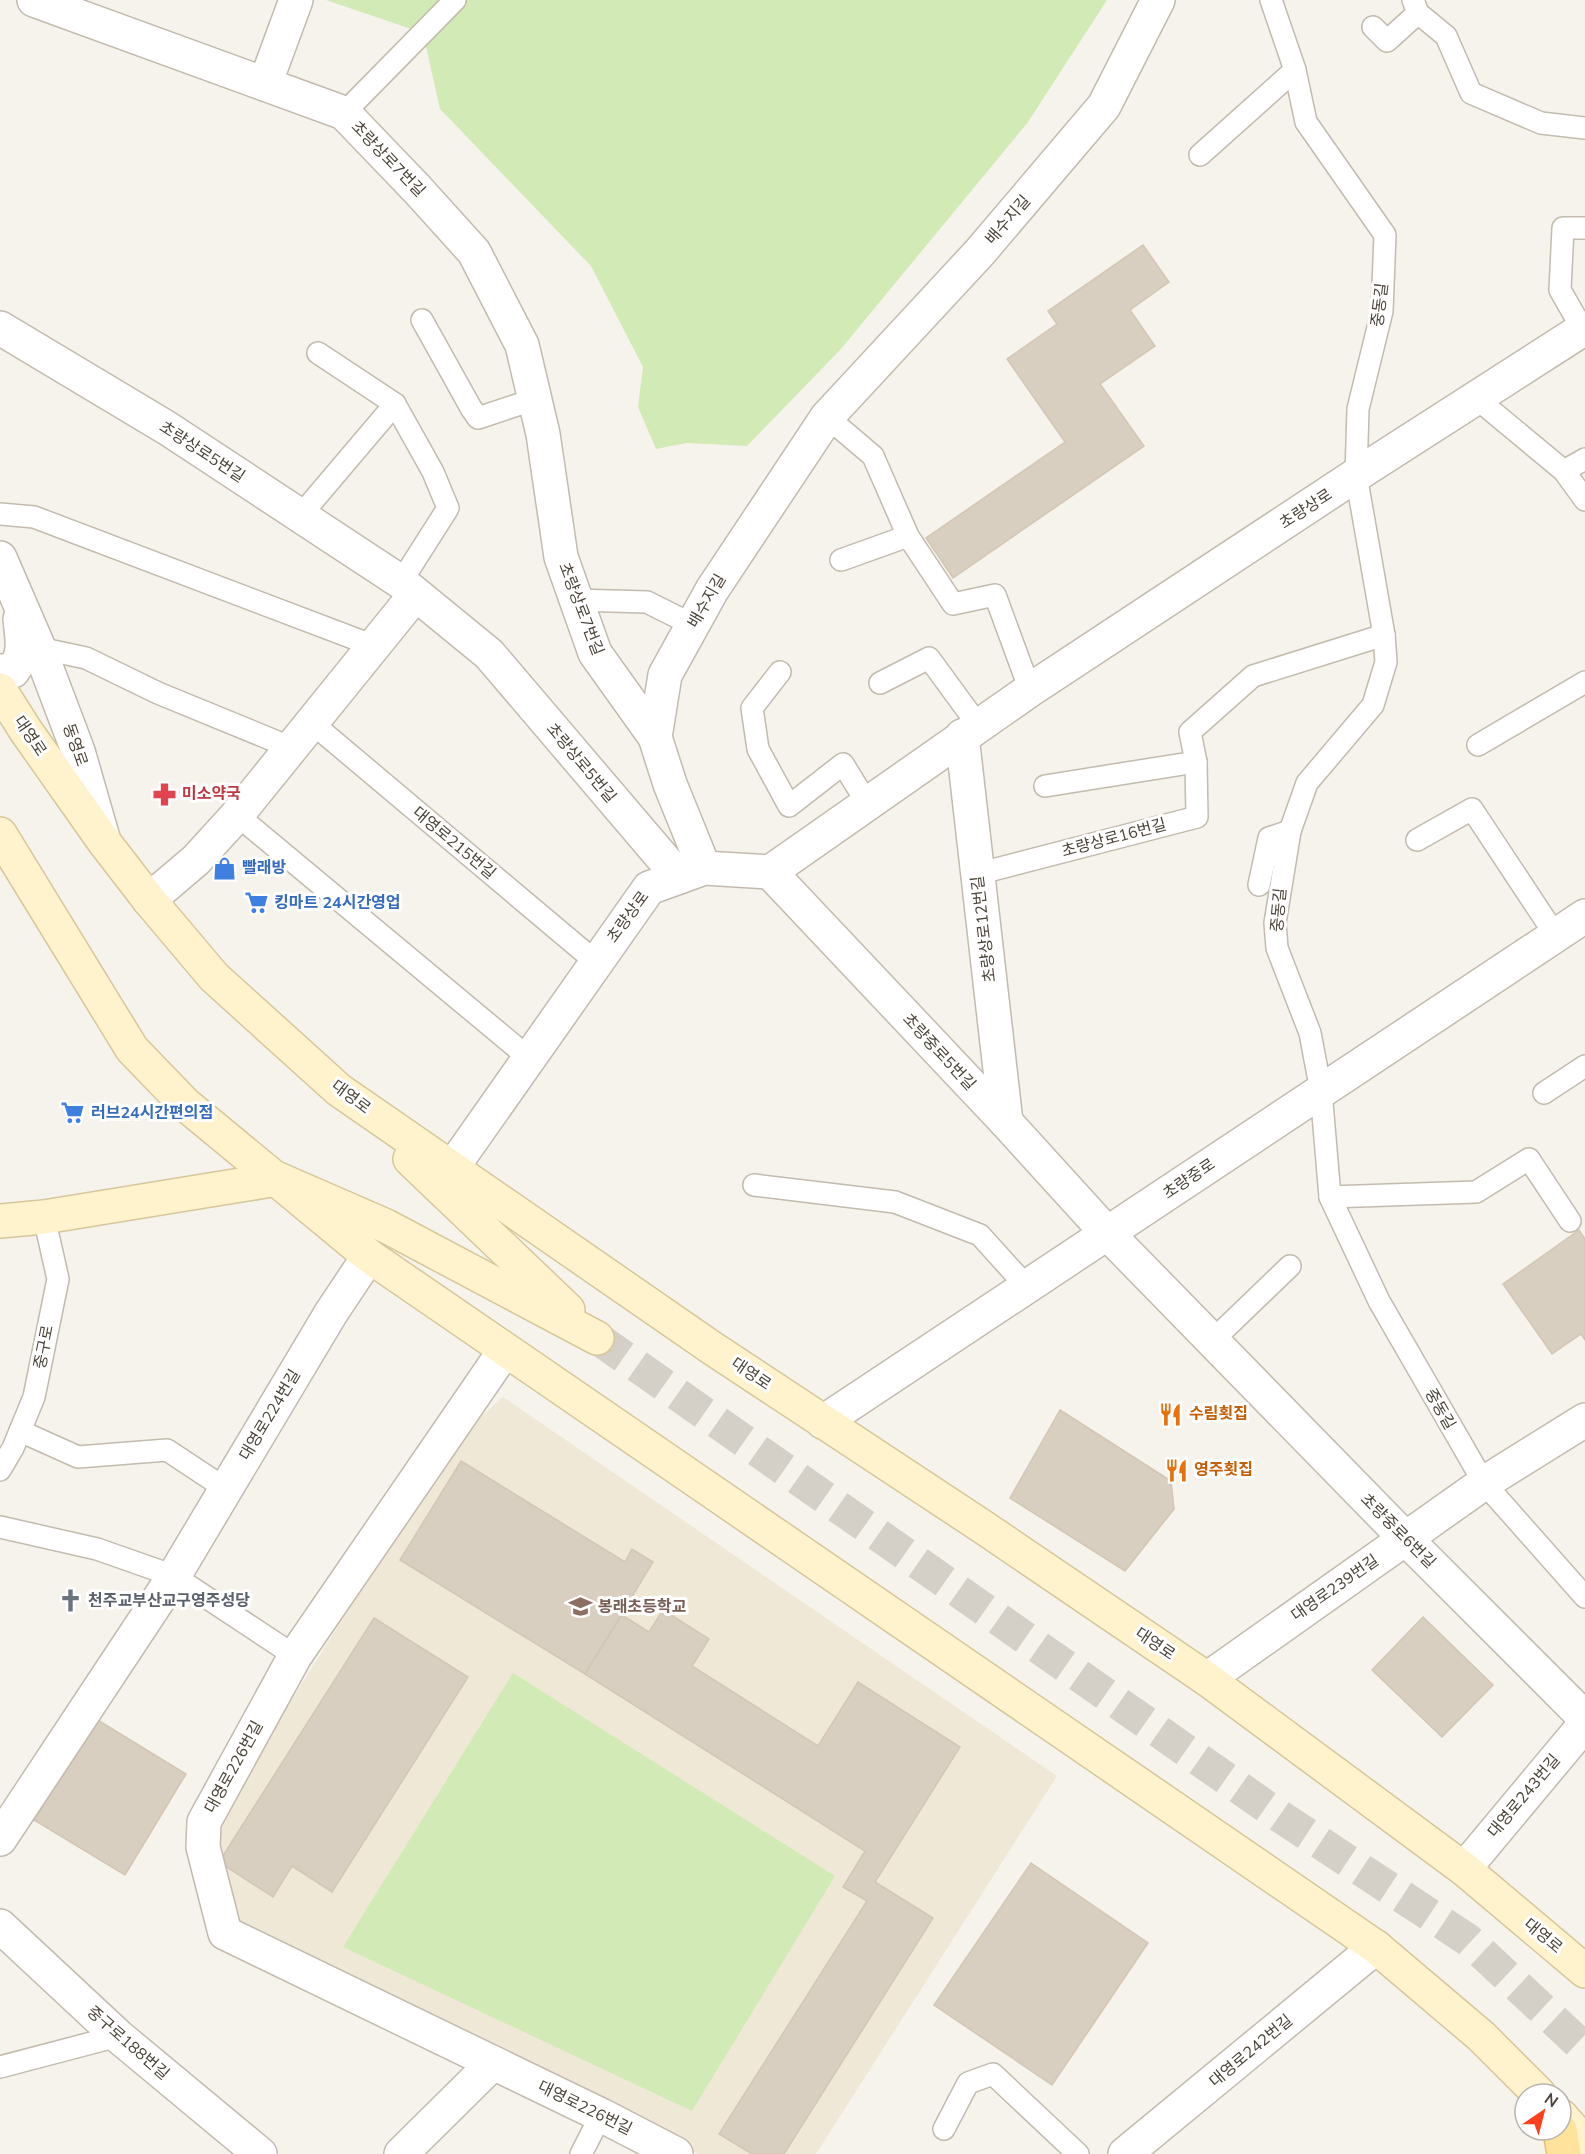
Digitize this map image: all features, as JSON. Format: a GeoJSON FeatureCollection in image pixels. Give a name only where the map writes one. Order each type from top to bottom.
{"type":"FeatureCollection","features":[{"type":"Feature","properties":{"kind":"main road","name":"대영로"},"geometry":{"type":"LineString","coordinates":[[0,690],[105,843],[149,900],[214,977],[339,1090],[712,1348],[1207,1679],[1464,1869],[1585,1971]]}},
{"type":"Feature","properties":{"kind":"main road"},"geometry":{"type":"LineString","coordinates":[[0,834],[132,1049],[185,1104],[369,1256],[1376,1947],[1481,2036],[1527,2082]]}},
{"type":"Feature","properties":{"kind":"main road"},"geometry":{"type":"LineString","coordinates":[[0,1221],[44,1218],[278,1179],[386,1226],[597,1338],[339,1090]]}},
{"type":"Feature","properties":{"kind":"main road"},"geometry":{"type":"LineString","coordinates":[[1573,2130],[1585,2143]]}},
{"type":"Feature","properties":{"kind":"street","name":"초량상로7번길"},"geometry":{"type":"LineString","coordinates":[[33,0],[344,113],[474,252],[522,345],[543,434],[561,558],[595,653],[655,736],[670,784],[691,872]]}},
{"type":"Feature","properties":{"kind":"street"},"geometry":{"type":"LineString","coordinates":[[265,84],[296,0]]}},
{"type":"Feature","properties":{"kind":"street","name":"배수지길"},"geometry":{"type":"LineString","coordinates":[[655,736],[665,675],[712,590],[827,417],[980,252],[1104,106],[1158,0]]}},
{"type":"Feature","properties":{"kind":"street","name":"초량상로5번길"},"geometry":{"type":"LineString","coordinates":[[0,328],[167,428],[408,588],[489,654],[691,872]]}},
{"type":"Feature","properties":{"kind":"street","name":"초량상로"},"geometry":{"type":"LineString","coordinates":[[452,1168],[649,888],[691,872],[770,872],[1030,690],[1356,475],[1584,329]]}},
{"type":"Feature","properties":{"kind":"street","name":"동영로"},"geometry":{"type":"LineString","coordinates":[[0,558],[39,648],[78,751],[105,843]]}},
{"type":"Feature","properties":{"kind":"street"},"geometry":{"type":"LineString","coordinates":[[149,900],[196,860],[237,815],[374,646],[408,588]]}},
{"type":"Feature","properties":{"kind":"street","name":"동영로"},"geometry":{"type":"LineString","coordinates":[[0,670],[2,672],[13,671],[21,661],[18,602]]}},
{"type":"Feature","properties":{"kind":"street","name":"초량상로12번길"},"geometry":{"type":"LineString","coordinates":[[970,731],[977,874],[1006,1122]]}},
{"type":"Feature","properties":{"kind":"street","name":"초량중로5번길"},"geometry":{"type":"LineString","coordinates":[[770,872],[1006,1122],[1107,1233]]}},
{"type":"Feature","properties":{"kind":"street","name":"초량중로"},"geometry":{"type":"LineString","coordinates":[[824,1422],[1585,916]]}},
{"type":"Feature","properties":{"kind":"street","name":"초량중로6번길"},"geometry":{"type":"LineString","coordinates":[[1107,1233],[1404,1538],[1585,1718]]}},
{"type":"Feature","properties":{"kind":"street","name":"대영로224번길"},"geometry":{"type":"LineString","coordinates":[[0,1839],[174,1576],[331,1313],[369,1256]]}},
{"type":"Feature","properties":{"kind":"street","name":"대영로226번길"},"geometry":{"type":"LineString","coordinates":[[505,1350],[295,1656],[204,1822],[203,1847],[225,1933],[601,2115],[676,2154]]}},
{"type":"Feature","properties":{"kind":"street","name":"대영로239번길"},"geometry":{"type":"LineString","coordinates":[[1207,1679],[1484,1483],[1585,1420]]}},
{"type":"Feature","properties":{"kind":"street","name":"대영로243번길"},"geometry":{"type":"LineString","coordinates":[[1464,1869],[1585,1724]]}},
{"type":"Feature","properties":{"kind":"street","name":"중구로188번길"},"geometry":{"type":"LineString","coordinates":[[0,1926],[118,2036],[260,2154]]}},
{"type":"Feature","properties":{"kind":"street","name":"대영로242번길"},"geometry":{"type":"LineString","coordinates":[[1125,2154],[1376,1947]]}},
{"type":"Feature","properties":{"kind":"street"},"geometry":{"type":"LineString","coordinates":[[401,2154],[493,2063]]}},
{"type":"Feature","properties":{"kind":"lane"},"geometry":{"type":"LineString","coordinates":[[344,113],[455,0]]}},
{"type":"Feature","properties":{"kind":"lane","name":"중동길"},"geometry":{"type":"LineString","coordinates":[[1271,0],[1295,70],[1306,122],[1385,235],[1382,311],[1358,409],[1356,475],[1384,635],[1386,662],[1373,705],[1307,783],[1290,831],[1275,923],[1277,948],[1310,1033],[1321,1091],[1330,1197],[1379,1301],[1484,1483],[1585,1597]]}},
{"type":"Feature","properties":{"kind":"lane"},"geometry":{"type":"LineString","coordinates":[[1373,27],[1387,41],[1415,7],[1446,36],[1472,93],[1541,123],[1585,128]]}},
{"type":"Feature","properties":{"kind":"lane"},"geometry":{"type":"LineString","coordinates":[[1200,154],[1295,70]]}},
{"type":"Feature","properties":{"kind":"lane","name":"초량상로"},"geometry":{"type":"LineString","coordinates":[[1584,329],[1560,290],[1563,228],[1585,228]]}},
{"type":"Feature","properties":{"kind":"lane"},"geometry":{"type":"LineString","coordinates":[[422,320],[478,418],[535,399]]}},
{"type":"Feature","properties":{"kind":"lane"},"geometry":{"type":"LineString","coordinates":[[318,353],[395,404],[433,472],[448,508],[408,588]]}},
{"type":"Feature","properties":{"kind":"lane"},"geometry":{"type":"LineString","coordinates":[[1476,398],[1564,471],[1585,500]]}},
{"type":"Feature","properties":{"kind":"lane"},"geometry":{"type":"LineString","coordinates":[[300,516],[395,404]]}},
{"type":"Feature","properties":{"kind":"lane"},"geometry":{"type":"LineString","coordinates":[[827,417],[873,456],[908,536],[953,604],[995,595],[1030,690]]}},
{"type":"Feature","properties":{"kind":"lane"},"geometry":{"type":"LineString","coordinates":[[1564,471],[1585,459]]}},
{"type":"Feature","properties":{"kind":"lane"},"geometry":{"type":"LineString","coordinates":[[0,514],[34,517],[374,646]]}},
{"type":"Feature","properties":{"kind":"lane"},"geometry":{"type":"LineString","coordinates":[[841,560],[908,536]]}},
{"type":"Feature","properties":{"kind":"lane"},"geometry":{"type":"LineString","coordinates":[[576,600],[647,602],[693,626]]}},
{"type":"Feature","properties":{"kind":"lane","name":"초량상로16번길"},"geometry":{"type":"LineString","coordinates":[[977,874],[1197,817],[1196,762],[1190,732],[1252,676],[1384,635]]}},
{"type":"Feature","properties":{"kind":"lane"},"geometry":{"type":"LineString","coordinates":[[39,648],[86,658],[158,693],[292,748]]}},
{"type":"Feature","properties":{"kind":"lane"},"geometry":{"type":"LineString","coordinates":[[880,683],[929,658],[970,731]]}},
{"type":"Feature","properties":{"kind":"lane"},"geometry":{"type":"LineString","coordinates":[[780,672],[752,708],[758,749],[789,806],[843,764],[867,803]]}},
{"type":"Feature","properties":{"kind":"lane"},"geometry":{"type":"LineString","coordinates":[[1478,745],[1585,682]]}},
{"type":"Feature","properties":{"kind":"lane","name":"대영로215번길"},"geometry":{"type":"LineString","coordinates":[[312,723],[596,962]]}},
{"type":"Feature","properties":{"kind":"lane"},"geometry":{"type":"LineString","coordinates":[[1045,786],[1196,762]]}},
{"type":"Feature","properties":{"kind":"lane"},"geometry":{"type":"LineString","coordinates":[[1417,840],[1472,809],[1556,936]]}},
{"type":"Feature","properties":{"kind":"lane"},"geometry":{"type":"LineString","coordinates":[[237,815],[529,1058]]}},
{"type":"Feature","properties":{"kind":"lane","name":"중동길"},"geometry":{"type":"LineString","coordinates":[[1259,885],[1269,838],[1290,831]]}},
{"type":"Feature","properties":{"kind":"lane"},"geometry":{"type":"LineString","coordinates":[[1544,1093],[1585,1066]]}},
{"type":"Feature","properties":{"kind":"lane"},"geometry":{"type":"LineString","coordinates":[[1330,1197],[1476,1192],[1529,1159],[1570,1221]]}},
{"type":"Feature","properties":{"kind":"lane"},"geometry":{"type":"LineString","coordinates":[[754,1185],[895,1202],[980,1235],[1027,1287]]}},
{"type":"Feature","properties":{"kind":"lane","name":"중구로"},"geometry":{"type":"LineString","coordinates":[[0,1470],[34,1397],[58,1279],[44,1218]]}},
{"type":"Feature","properties":{"kind":"lane"},"geometry":{"type":"LineString","coordinates":[[1212,1341],[1290,1266]]}},
{"type":"Feature","properties":{"kind":"lane"},"geometry":{"type":"LineString","coordinates":[[20,1431],[78,1457],[167,1450],[226,1489]]}},
{"type":"Feature","properties":{"kind":"lane"},"geometry":{"type":"LineString","coordinates":[[0,1527],[97,1549],[174,1576],[295,1656]]}},
{"type":"Feature","properties":{"kind":"lane"},"geometry":{"type":"LineString","coordinates":[[0,2067],[118,2036]]}},
{"type":"Feature","properties":{"kind":"lane"},"geometry":{"type":"LineString","coordinates":[[944,2129],[968,2083],[993,2074],[1078,2154]]}},
{"type":"Feature","properties":{"kind":"lane"},"geometry":{"type":"LineString","coordinates":[[581,2154],[601,2115]]}},
{"type":"Feature","properties":{"kind":"shaded area","name":"봉래초등학교"},"geometry":{"type":"Polygon","coordinates":[[[503,1397],[1057,1776],[816,2154],[698,2154],[240,1933],[210,1829],[457,1438],[503,1397]]]}},
{"type":"Feature","properties":{"kind":"green space"},"geometry":{"type":"Polygon","coordinates":[[[326,0],[1107,0],[1028,122],[841,349],[747,446],[686,443],[656,449],[638,407],[643,367],[591,266],[440,109],[423,33],[326,0]]]}},
{"type":"Feature","properties":{"kind":"green space"},"geometry":{"type":"Polygon","coordinates":[[[513,1673],[835,1876],[692,2111],[343,1947],[513,1673]]]}},
{"type":"Feature","properties":{"kind":"building"},"geometry":{"type":"Polygon","coordinates":[[[1143,245],[1169,282],[1130,310],[1155,346],[1100,384],[1144,446],[953,578],[926,538],[1065,442],[1007,359],[1057,324],[1048,311],[1143,245]]]}},
{"type":"Feature","properties":{"kind":"building"},"geometry":{"type":"Polygon","coordinates":[[[1579,1230],[1585,1239],[1585,1340],[1581,1334],[1552,1354],[1503,1284],[1579,1230]]]}},
{"type":"Feature","properties":{"kind":"building"},"geometry":{"type":"Polygon","coordinates":[[[1060,1410],[1171,1481],[1174,1509],[1125,1571],[1010,1498],[1060,1410]]]}},
{"type":"Feature","properties":{"kind":"building"},"geometry":{"type":"Polygon","coordinates":[[[461,1461],[625,1562],[632,1549],[653,1562],[585,1674],[400,1560],[461,1461]]]}},
{"type":"Feature","properties":{"kind":"building"},"geometry":{"type":"Polygon","coordinates":[[[663,1610],[709,1639],[692,1666],[818,1746],[858,1682],[960,1747],[875,1882],[933,1918],[784,2154],[752,2154],[719,2134],[867,1901],[843,1887],[865,1851],[585,1674],[622,1615],[649,1632],[663,1610]]]}},
{"type":"Feature","properties":{"kind":"building"},"geometry":{"type":"Polygon","coordinates":[[[1423,1617],[1493,1685],[1442,1737],[1372,1670],[1423,1617]]]}},
{"type":"Feature","properties":{"kind":"building"},"geometry":{"type":"Polygon","coordinates":[[[374,1618],[468,1677],[332,1892],[292,1866],[273,1897],[219,1862],[374,1618]]]}},
{"type":"Feature","properties":{"kind":"building"},"geometry":{"type":"Polygon","coordinates":[[[96,1719],[186,1774],[125,1875],[34,1820],[96,1719]]]}},
{"type":"Feature","properties":{"kind":"building"},"geometry":{"type":"Polygon","coordinates":[[[1031,1863],[1148,1943],[1052,2085],[934,2005],[1031,1863]]]}},
{"type":"Feature","properties":{"kind":"tunnel"},"geometry":{"type":"LineString","coordinates":[[597,1338],[1281,1817],[1468,1940],[1585,2049]]}},
{"type":"Feature","properties":{"kind":"place","name":"미소약국"},"geometry":{"type":"Point","coordinates":[164,794]}},
{"type":"Feature","properties":{"kind":"place","name":"빨래방"},"geometry":{"type":"Point","coordinates":[224,868]}},
{"type":"Feature","properties":{"kind":"place","name":"킹마트 24시간영업"},"geometry":{"type":"Point","coordinates":[256,903]}},
{"type":"Feature","properties":{"kind":"place","name":"러브24시간편의점"},"geometry":{"type":"Point","coordinates":[73,1113]}},
{"type":"Feature","properties":{"kind":"place","name":"수림횟집"},"geometry":{"type":"Point","coordinates":[1171,1414]}},
{"type":"Feature","properties":{"kind":"place","name":"영주횟집"},"geometry":{"type":"Point","coordinates":[1176,1470]}},
{"type":"Feature","properties":{"kind":"place","name":"천주교부산교구영주성당"},"geometry":{"type":"Point","coordinates":[70,1601]}},
{"type":"Feature","properties":{"kind":"place","name":"봉래초등학교"},"geometry":{"type":"Point","coordinates":[580,1607]}}]}
